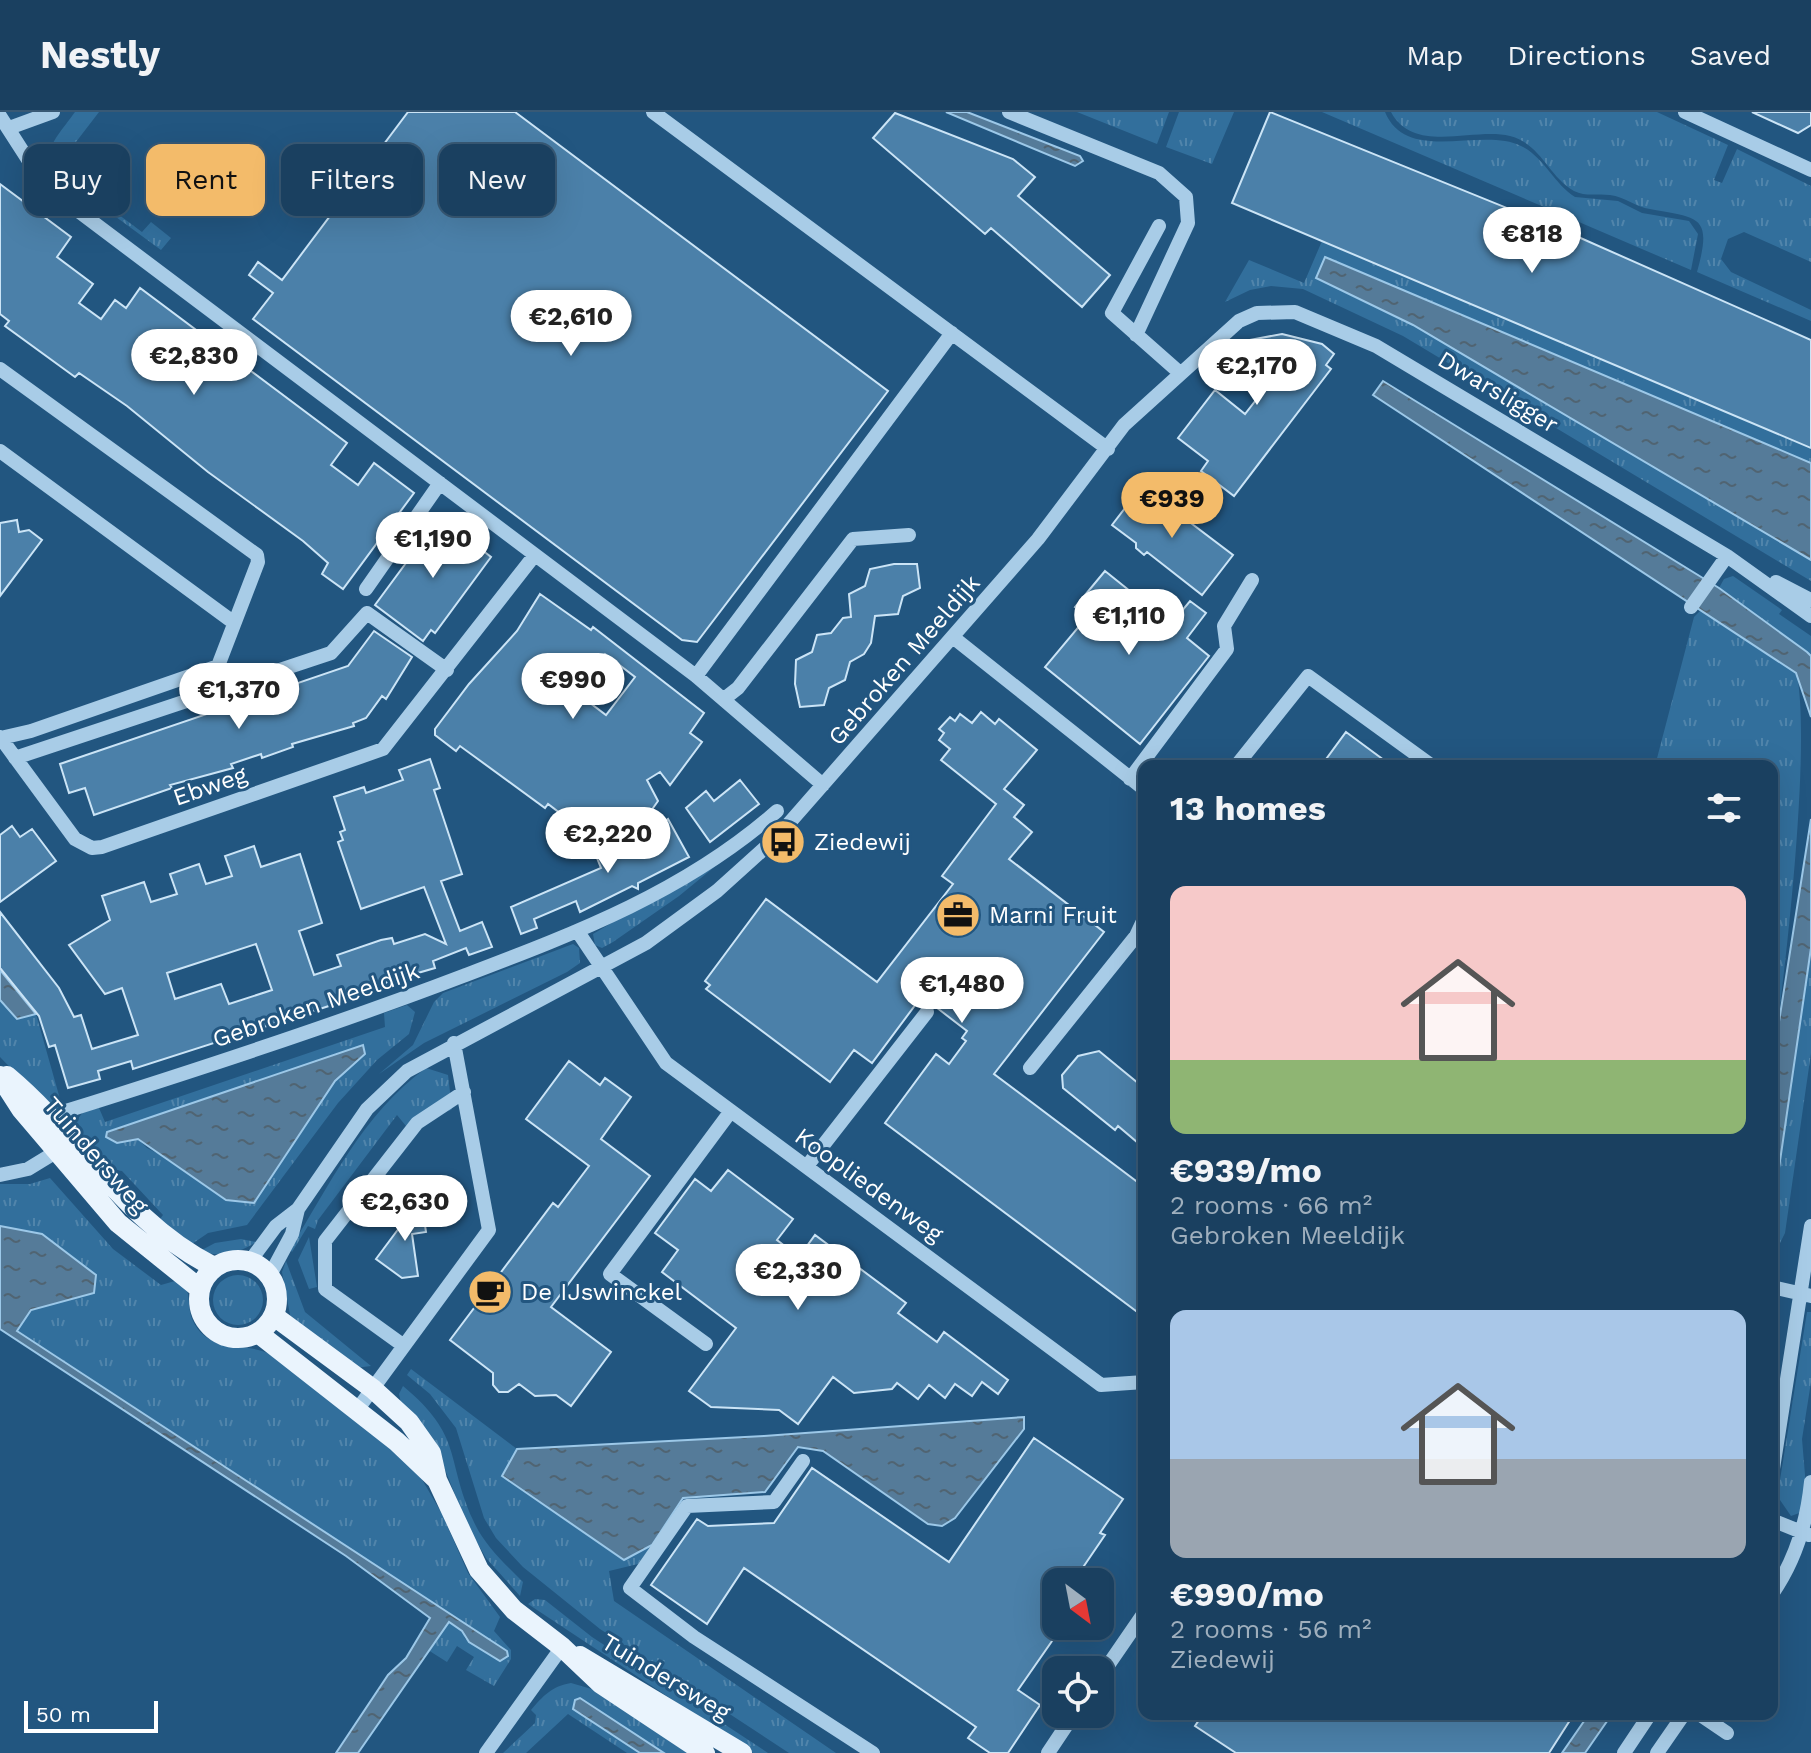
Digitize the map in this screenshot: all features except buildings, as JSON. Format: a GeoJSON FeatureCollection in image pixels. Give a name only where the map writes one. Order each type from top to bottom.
{"type":"FeatureCollection","features":[{"type":"Feature","properties":{"kind":"main road","name":"Tuindersweg"},"geometry":{"type":"LineString","coordinates":[[0,1073],[64,1146],[132,1237],[200,1289]]}},
{"type":"Feature","properties":{"kind":"main road","name":"Tuindersweg"},"geometry":{"type":"LineString","coordinates":[[64,1146],[139,1216],[188,1254],[214,1267]]}},
{"type":"Feature","properties":{"kind":"main road"},"geometry":{"type":"LineString","coordinates":[[232,1260],[250,1261],[270,1275],[276,1288],[274,1316],[258,1333],[233,1338],[209,1326],[199,1303],[200,1289],[214,1267],[232,1260]]}},
{"type":"Feature","properties":{"kind":"main road","name":"Tuindersweg"},"geometry":{"type":"LineString","coordinates":[[274,1316],[373,1389],[423,1440],[431,1453],[437,1480],[479,1570],[514,1610],[562,1647],[601,1684],[705,1753]]}},
{"type":"Feature","properties":{"kind":"main road","name":"Tuindersweg"},"geometry":{"type":"LineString","coordinates":[[258,1333],[357,1410],[437,1480]]}},
{"type":"Feature","properties":{"kind":"main road","name":"Tuindersweg"},"geometry":{"type":"LineString","coordinates":[[562,1647],[610,1671],[742,1753]]}},
{"type":"Feature","properties":{"kind":"street"},"geometry":{"type":"LineString","coordinates":[[53,112],[4,122],[45,186],[696,676],[823,785]]}},
{"type":"Feature","properties":{"kind":"street"},"geometry":{"type":"LineString","coordinates":[[653,112],[1108,449]]}},
{"type":"Feature","properties":{"kind":"street"},"geometry":{"type":"LineString","coordinates":[[1009,112],[1159,173],[1186,197],[1188,223],[1136,335]]}},
{"type":"Feature","properties":{"kind":"street"},"geometry":{"type":"LineString","coordinates":[[1685,112],[1810,168]]}},
{"type":"Feature","properties":{"kind":"street"},"geometry":{"type":"LineString","coordinates":[[1159,226],[1112,313],[1180,373]]}},
{"type":"Feature","properties":{"kind":"street","name":"Dwarsligger"},"geometry":{"type":"LineString","coordinates":[[1207,349],[1239,321],[1257,313],[1295,312],[1330,325],[1415,367],[1724,561],[1811,600]]}},
{"type":"Feature","properties":{"kind":"street"},"geometry":{"type":"LineString","coordinates":[[696,676],[952,333]]}},
{"type":"Feature","properties":{"kind":"street","name":"Gebroken Meeldijk"},"geometry":{"type":"LineString","coordinates":[[250,1261],[276,1226],[298,1209],[383,1092],[407,1071],[454,1043],[604,968],[717,891],[777,837],[1038,539],[1124,425],[1207,349]]}},
{"type":"Feature","properties":{"kind":"street","name":"Ebweg"},"geometry":{"type":"LineString","coordinates":[[0,369],[257,555],[258,562],[218,666],[31,731],[0,738],[75,839],[92,848],[383,749],[534,556]]}},
{"type":"Feature","properties":{"kind":"street"},"geometry":{"type":"LineString","coordinates":[[0,451],[233,622]]}},
{"type":"Feature","properties":{"kind":"street"},"geometry":{"type":"LineString","coordinates":[[366,589],[440,483]]}},
{"type":"Feature","properties":{"kind":"street"},"geometry":{"type":"LineString","coordinates":[[724,699],[738,688],[853,539],[909,535]]}},
{"type":"Feature","properties":{"kind":"street"},"geometry":{"type":"LineString","coordinates":[[1691,607],[1724,561]]}},
{"type":"Feature","properties":{"kind":"street","name":"Dwarsligger"},"geometry":{"type":"LineString","coordinates":[[1757,575],[1811,616]]}},
{"type":"Feature","properties":{"kind":"street"},"geometry":{"type":"LineString","coordinates":[[1144,760],[1227,649],[1224,626],[1252,580]]}},
{"type":"Feature","properties":{"kind":"street"},"geometry":{"type":"LineString","coordinates":[[15,758],[331,653],[367,613],[447,670]]}},
{"type":"Feature","properties":{"kind":"street"},"geometry":{"type":"LineString","coordinates":[[954,638],[1138,785]]}},
{"type":"Feature","properties":{"kind":"street"},"geometry":{"type":"LineString","coordinates":[[1241,760],[1308,676],[1424,760]]}},
{"type":"Feature","properties":{"kind":"street"},"geometry":{"type":"LineString","coordinates":[[1130,779],[1138,768]]}},
{"type":"Feature","properties":{"kind":"street","name":"Gebroken Meeldijk"},"geometry":{"type":"LineString","coordinates":[[66,1111],[245,1054],[578,932],[672,887],[745,839],[777,811]]}},
{"type":"Feature","properties":{"kind":"street"},"geometry":{"type":"LineString","coordinates":[[578,932],[604,968]]}},
{"type":"Feature","properties":{"kind":"street"},"geometry":{"type":"LineString","coordinates":[[1030,1068],[1138,940]]}},
{"type":"Feature","properties":{"kind":"street","name":"Koopliedenweg"},"geometry":{"type":"LineString","coordinates":[[604,968],[666,1063],[1101,1385],[1138,1382]]}},
{"type":"Feature","properties":{"kind":"street"},"geometry":{"type":"LineString","coordinates":[[807,1166],[927,1012]]}},
{"type":"Feature","properties":{"kind":"street"},"geometry":{"type":"LineString","coordinates":[[357,1410],[489,1230],[454,1043]]}},
{"type":"Feature","properties":{"kind":"street"},"geometry":{"type":"LineString","coordinates":[[404,1346],[325,1289],[325,1241],[417,1123],[464,1092]]}},
{"type":"Feature","properties":{"kind":"street"},"geometry":{"type":"LineString","coordinates":[[706,1344],[610,1274],[731,1111]]}},
{"type":"Feature","properties":{"kind":"street"},"geometry":{"type":"LineString","coordinates":[[0,1175],[28,1169],[64,1146]]}},
{"type":"Feature","properties":{"kind":"street","name":"Gebroken Meeldijk"},"geometry":{"type":"LineString","coordinates":[[270,1275],[292,1234],[298,1209]]}},
{"type":"Feature","properties":{"kind":"street"},"geometry":{"type":"LineString","coordinates":[[1778,1443],[1806,1294],[1811,1226]]}},
{"type":"Feature","properties":{"kind":"street"},"geometry":{"type":"LineString","coordinates":[[1778,1288],[1806,1294]]}},
{"type":"Feature","properties":{"kind":"street"},"geometry":{"type":"LineString","coordinates":[[803,1461],[774,1502],[687,1506],[630,1588],[694,1637],[873,1753]]}},
{"type":"Feature","properties":{"kind":"street"},"geometry":{"type":"LineString","coordinates":[[1778,1585],[1806,1534],[1811,1482]]}},
{"type":"Feature","properties":{"kind":"street"},"geometry":{"type":"LineString","coordinates":[[1778,1522],[1806,1534]]}},
{"type":"Feature","properties":{"kind":"street"},"geometry":{"type":"LineString","coordinates":[[1114,1657],[1138,1622]]}},
{"type":"Feature","properties":{"kind":"street"},"geometry":{"type":"LineString","coordinates":[[486,1753],[562,1647]]}},
{"type":"Feature","properties":{"kind":"street"},"geometry":{"type":"LineString","coordinates":[[1624,1753],[1646,1720]]}},
{"type":"Feature","properties":{"kind":"street"},"geometry":{"type":"LineString","coordinates":[[1657,1753],[1680,1720]]}},
{"type":"Feature","properties":{"kind":"street"},"geometry":{"type":"LineString","coordinates":[[1708,1720],[1727,1733]]}},
{"type":"Feature","properties":{"kind":"street"},"geometry":{"type":"LineString","coordinates":[[1048,1753],[1065,1728]]}},
{"type":"Feature","properties":{"kind":"green space"},"geometry":{"type":"Polygon","coordinates":[[[75,112],[99,112],[74,144],[52,144],[75,112]]]}},
{"type":"Feature","properties":{"kind":"green space"},"geometry":{"type":"Polygon","coordinates":[[[1077,112],[1169,112],[1157,144],[1077,112]]]}},
{"type":"Feature","properties":{"kind":"green space"},"geometry":{"type":"Polygon","coordinates":[[[1179,112],[1234,112],[1212,164],[1166,147],[1179,112]]]}},
{"type":"Feature","properties":{"kind":"green space"},"geometry":{"type":"Polygon","coordinates":[[[1322,112],[1385,112],[1396,128],[1410,137],[1427,141],[1505,141],[1521,146],[1575,197],[1618,201],[1642,213],[1689,221],[1698,234],[1691,270],[1322,112]]]}},
{"type":"Feature","properties":{"kind":"green space"},"geometry":{"type":"Polygon","coordinates":[[[1391,112],[1657,112],[1728,145],[1714,180],[1722,183],[1737,149],[1811,186],[1811,262],[1744,232],[1728,239],[1721,259],[1731,272],[1811,310],[1811,321],[1697,272],[1702,253],[1702,229],[1691,218],[1645,208],[1615,196],[1574,191],[1529,146],[1510,136],[1445,137],[1414,133],[1401,125],[1391,112]]]}},
{"type":"Feature","properties":{"kind":"green space"},"geometry":{"type":"Polygon","coordinates":[[[115,216],[120,216],[142,232],[151,222],[171,238],[161,250],[115,216]]]}},
{"type":"Feature","properties":{"kind":"green space"},"geometry":{"type":"Polygon","coordinates":[[[1322,241],[1811,448],[1811,463],[1325,257],[1316,278],[1413,325],[1811,560],[1811,581],[1403,336],[1303,289],[1271,286],[1250,290],[1225,302],[1249,260],[1304,283],[1322,241]]]}},
{"type":"Feature","properties":{"kind":"green space"},"geometry":{"type":"Polygon","coordinates":[[[1733,576],[1782,610],[1779,614],[1811,636],[1811,656],[1719,588],[1724,579],[1733,576]]]}},
{"type":"Feature","properties":{"kind":"green space"},"geometry":{"type":"Polygon","coordinates":[[[1702,609],[1768,651],[1797,675],[1801,756],[1799,808],[1778,1018],[1778,760],[1657,760],[1694,617],[1702,609]]]}},
{"type":"Feature","properties":{"kind":"green space"},"geometry":{"type":"Polygon","coordinates":[[[740,846],[679,896],[613,942],[602,948],[595,945],[593,934],[740,846]]]}},
{"type":"Feature","properties":{"kind":"green space"},"geometry":{"type":"Polygon","coordinates":[[[573,944],[579,948],[580,963],[567,972],[424,1043],[379,1074],[413,1045],[434,1002],[443,993],[573,944]]]}},
{"type":"Feature","properties":{"kind":"green space"},"geometry":{"type":"Polygon","coordinates":[[[1811,948],[1811,1053],[1785,1233],[1778,1247],[1778,1175],[1811,948]]]}},
{"type":"Feature","properties":{"kind":"green space"},"geometry":{"type":"Polygon","coordinates":[[[0,1000],[17,1019],[36,1014],[60,1099],[72,1126],[84,1111],[99,1108],[105,1122],[385,1027],[384,1013],[407,1005],[415,1012],[409,1034],[377,1060],[338,1103],[247,1225],[208,1233],[189,1246],[157,1223],[163,1215],[122,1171],[109,1169],[0,1057],[0,1000]],[[363,1046],[107,1133],[138,1139],[147,1148],[254,1203],[335,1081],[364,1055],[363,1046]]]}},
{"type":"Feature","properties":{"kind":"green space"},"geometry":{"type":"Polygon","coordinates":[[[426,1068],[448,1075],[452,1109],[449,1111],[441,1100],[406,1126],[397,1115],[318,1220],[315,1229],[308,1226],[292,1252],[290,1249],[349,1151],[384,1107],[426,1068]]]}},
{"type":"Feature","properties":{"kind":"green space"},"geometry":{"type":"Polygon","coordinates":[[[50,1178],[113,1249],[161,1285],[175,1281],[186,1287],[192,1319],[207,1337],[226,1345],[270,1354],[385,1440],[420,1476],[442,1514],[468,1573],[500,1617],[494,1631],[511,1650],[511,1659],[494,1686],[466,1670],[474,1657],[457,1646],[447,1662],[428,1650],[449,1622],[463,1631],[465,1639],[507,1651],[17,1330],[31,1310],[93,1293],[42,1234],[0,1226],[0,1184],[30,1184],[50,1178]]]}},
{"type":"Feature","properties":{"kind":"green space"},"geometry":{"type":"Polygon","coordinates":[[[309,1237],[317,1287],[309,1289],[298,1260],[309,1237]]]}},
{"type":"Feature","properties":{"kind":"green space"},"geometry":{"type":"Polygon","coordinates":[[[241,1239],[256,1242],[229,1253],[200,1251],[215,1243],[241,1239]]]}},
{"type":"Feature","properties":{"kind":"green space"},"geometry":{"type":"Polygon","coordinates":[[[286,1261],[305,1312],[371,1366],[355,1368],[291,1320],[282,1272],[286,1261]]]}},
{"type":"Feature","properties":{"kind":"green space"},"geometry":{"type":"Polygon","coordinates":[[[238,1275],[256,1282],[263,1300],[256,1318],[238,1325],[220,1318],[213,1300],[220,1282],[238,1275]]]}},
{"type":"Feature","properties":{"kind":"green space"},"geometry":{"type":"Polygon","coordinates":[[[1807,1312],[1811,1312],[1811,1382],[1802,1439],[1806,1487],[1802,1512],[1791,1516],[1780,1500],[1779,1486],[1807,1312]]]}},
{"type":"Feature","properties":{"kind":"green space"},"geometry":{"type":"Polygon","coordinates":[[[411,1369],[517,1449],[503,1476],[624,1560],[652,1545],[638,1564],[609,1571],[614,1601],[836,1753],[789,1753],[600,1629],[523,1567],[496,1538],[484,1518],[456,1428],[430,1394],[407,1375],[411,1369]]]}},
{"type":"Feature","properties":{"kind":"green space"},"geometry":{"type":"Polygon","coordinates":[[[403,1386],[436,1420],[445,1434],[473,1520],[489,1546],[523,1582],[520,1596],[486,1558],[468,1527],[438,1452],[401,1403],[399,1394],[403,1386]]]}},
{"type":"Feature","properties":{"kind":"green space"},"geometry":{"type":"Polygon","coordinates":[[[535,1599],[545,1600],[592,1637],[768,1753],[753,1753],[528,1604],[535,1599]]]}},
{"type":"Feature","properties":{"kind":"green space"},"geometry":{"type":"Polygon","coordinates":[[[571,1683],[595,1690],[692,1753],[664,1753],[581,1698],[573,1709],[640,1753],[627,1753],[568,1714],[526,1753],[503,1753],[535,1723],[536,1715],[531,1710],[540,1700],[553,1689],[571,1683]]]}},
{"type":"Feature","properties":{"kind":"water"},"geometry":{"type":"Polygon","coordinates":[[[946,112],[967,112],[1080,156],[1083,161],[1075,166],[946,112]]]}},
{"type":"Feature","properties":{"kind":"water"},"geometry":{"type":"Polygon","coordinates":[[[1325,257],[1811,463],[1811,560],[1413,325],[1316,278],[1325,257]]]}},
{"type":"Feature","properties":{"kind":"water"},"geometry":{"type":"Polygon","coordinates":[[[1383,381],[1719,588],[1807,652],[1811,656],[1811,717],[1796,673],[1373,395],[1383,381]]]}},
{"type":"Feature","properties":{"kind":"water"},"geometry":{"type":"Polygon","coordinates":[[[1811,819],[1811,948],[1778,1175],[1778,1028],[1811,819]]]}},
{"type":"Feature","properties":{"kind":"water"},"geometry":{"type":"Polygon","coordinates":[[[0,970],[36,1014],[17,1019],[0,1000],[0,970]]]}},
{"type":"Feature","properties":{"kind":"water"},"geometry":{"type":"Polygon","coordinates":[[[363,1045],[365,1054],[335,1081],[254,1203],[226,1200],[138,1139],[117,1143],[106,1137],[107,1132],[363,1045]]]}},
{"type":"Feature","properties":{"kind":"water"},"geometry":{"type":"Polygon","coordinates":[[[0,1226],[42,1234],[96,1275],[94,1293],[31,1310],[17,1331],[507,1651],[508,1656],[500,1661],[469,1642],[462,1631],[449,1622],[358,1753],[336,1753],[388,1675],[406,1658],[430,1618],[346,1556],[0,1329],[0,1226]]]}},
{"type":"Feature","properties":{"kind":"water"},"geometry":{"type":"Polygon","coordinates":[[[1024,1417],[1024,1429],[955,1518],[942,1526],[928,1524],[823,1451],[798,1447],[765,1492],[683,1498],[652,1545],[624,1560],[502,1476],[517,1449],[764,1436],[1024,1417]]]}},
{"type":"Feature","properties":{"kind":"water"},"geometry":{"type":"Polygon","coordinates":[[[580,1698],[664,1753],[640,1753],[573,1709],[575,1700],[580,1698]]]}},
{"type":"Feature","properties":{"kind":"water"},"geometry":{"type":"Polygon","coordinates":[[[1585,1720],[1608,1720],[1585,1753],[1562,1753],[1585,1720]]]}},
{"type":"Feature","properties":{"kind":"place","name":"Ziedewij"},"geometry":{"type":"Point","coordinates":[783,842]}},
{"type":"Feature","properties":{"kind":"place","name":"Marni Fruit"},"geometry":{"type":"Point","coordinates":[958,915]}},
{"type":"Feature","properties":{"kind":"place","name":"De IJswinckel"},"geometry":{"type":"Point","coordinates":[490,1292]}}]}
